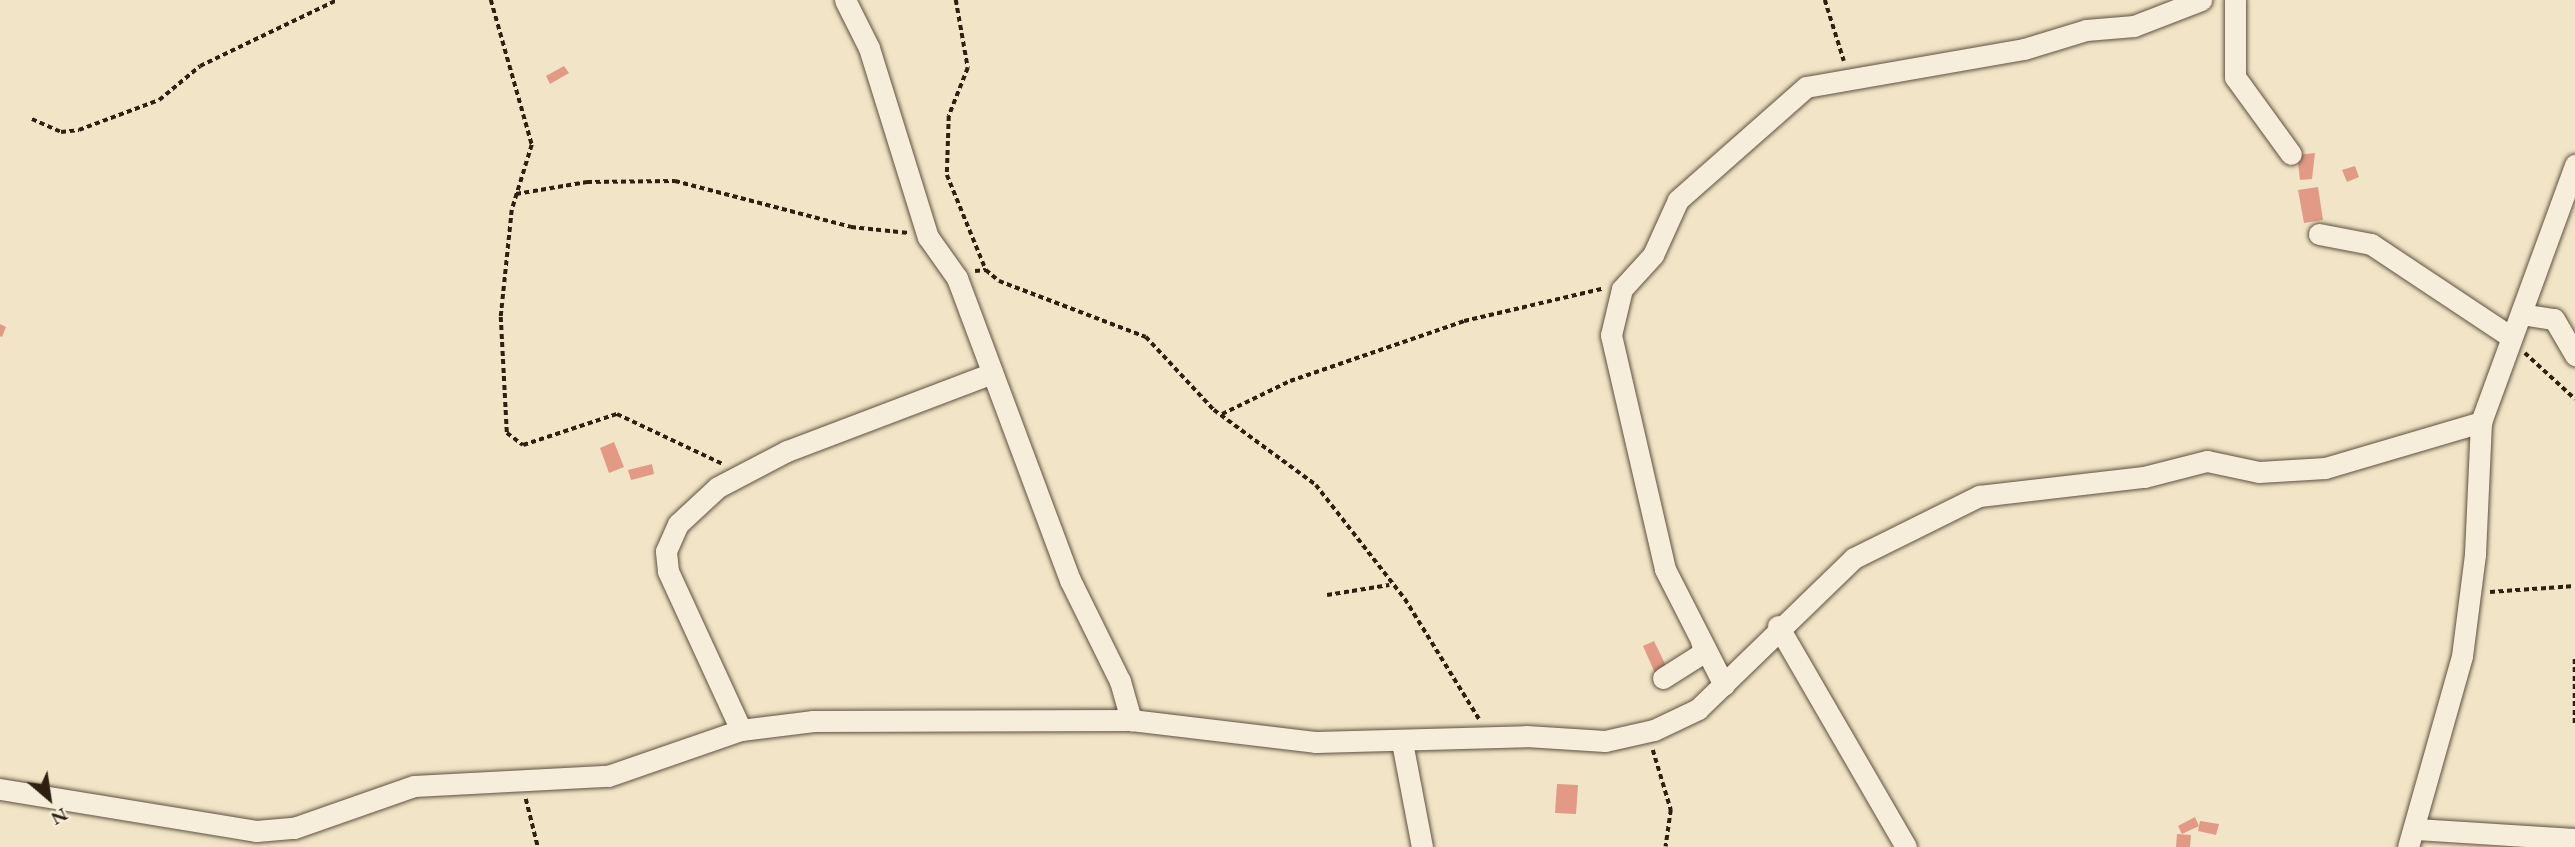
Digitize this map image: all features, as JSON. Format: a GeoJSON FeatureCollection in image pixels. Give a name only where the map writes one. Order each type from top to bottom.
{"type":"FeatureCollection","features":[{"type":"Feature","properties":{"kind":"street"},"geometry":{"type":"LineString","coordinates":[[845,0],[869,48],[928,237],[957,278],[990,374],[1070,580],[1120,681],[1131,720]]}},
{"type":"Feature","properties":{"kind":"street"},"geometry":{"type":"LineString","coordinates":[[2151,22],[2163,0]]}},
{"type":"Feature","properties":{"kind":"street"},"geometry":{"type":"LineString","coordinates":[[1724,685],[1716,658],[1701,641],[1675,595],[1649,509],[1611,335],[1622,289],[1653,255],[1664,223],[1694,180],[1797,93],[1842,82],[2024,49],[2087,30],[2151,22],[2201,0]]}},
{"type":"Feature","properties":{"kind":"street"},"geometry":{"type":"LineString","coordinates":[[2235,0],[2235,77],[2291,154]]}},
{"type":"Feature","properties":{"kind":"street"},"geometry":{"type":"LineString","coordinates":[[2575,165],[2481,422],[2471,593],[2462,656],[2412,838],[2575,839]]}},
{"type":"Feature","properties":{"kind":"street"},"geometry":{"type":"LineString","coordinates":[[2319,234],[2371,244],[2511,337]]}},
{"type":"Feature","properties":{"kind":"street"},"geometry":{"type":"LineString","coordinates":[[2521,314],[2554,319],[2575,355]]}},
{"type":"Feature","properties":{"kind":"street"},"geometry":{"type":"LineString","coordinates":[[741,730],[681,603],[666,551],[692,506],[744,472],[990,374]]}},
{"type":"Feature","properties":{"kind":"street"},"geometry":{"type":"LineString","coordinates":[[0,789],[160,821],[256,831],[294,828],[414,786],[519,781],[629,771],[741,730],[813,721],[1131,720],[1316,742],[1491,738],[1605,741],[1654,730],[1698,709],[1778,626],[1854,558],[1979,496],[2144,477],[2207,461],[2259,472],[2325,468],[2481,422]]}},
{"type":"Feature","properties":{"kind":"street"},"geometry":{"type":"LineString","coordinates":[[1778,626],[1906,847]]}},
{"type":"Feature","properties":{"kind":"street"},"geometry":{"type":"LineString","coordinates":[[1662,678],[1704,652],[1701,641]]}},
{"type":"Feature","properties":{"kind":"street"},"geometry":{"type":"LineString","coordinates":[[1402,742],[1422,847]]}},
{"type":"Feature","properties":{"kind":"path"},"geometry":{"type":"LineString","coordinates":[[32,119],[61,132],[79,130],[159,100],[209,61],[337,0]]}},
{"type":"Feature","properties":{"kind":"path"},"geometry":{"type":"LineString","coordinates":[[491,0],[532,140],[516,194],[501,317],[506,429],[514,442],[537,441],[617,414],[744,472]]}},
{"type":"Feature","properties":{"kind":"path"},"geometry":{"type":"LineString","coordinates":[[956,0],[968,68],[949,116],[947,174],[986,270],[999,281],[1146,337],[1222,414],[1316,485],[1389,585],[1405,598],[1437,660],[1491,738]]}},
{"type":"Feature","properties":{"kind":"path"},"geometry":{"type":"LineString","coordinates":[[1825,0],[1844,57],[1842,82]]}},
{"type":"Feature","properties":{"kind":"path"},"geometry":{"type":"LineString","coordinates":[[516,194],[587,182],[675,181],[851,227],[928,237]]}},
{"type":"Feature","properties":{"kind":"path"},"geometry":{"type":"LineString","coordinates":[[957,278],[986,270]]}},
{"type":"Feature","properties":{"kind":"path"},"geometry":{"type":"LineString","coordinates":[[1222,414],[1290,381],[1464,321],[1582,290],[1622,289]]}},
{"type":"Feature","properties":{"kind":"path"},"geometry":{"type":"LineString","coordinates":[[2511,337],[2575,399]]}},
{"type":"Feature","properties":{"kind":"path"},"geometry":{"type":"LineString","coordinates":[[1327,595],[1389,585]]}},
{"type":"Feature","properties":{"kind":"path"},"geometry":{"type":"LineString","coordinates":[[2471,593],[2575,586]]}},
{"type":"Feature","properties":{"kind":"path"},"geometry":{"type":"LineString","coordinates":[[2575,659],[2575,724]]}},
{"type":"Feature","properties":{"kind":"path"},"geometry":{"type":"LineString","coordinates":[[1654,730],[1654,757],[1671,810],[1666,847]]}},
{"type":"Feature","properties":{"kind":"path"},"geometry":{"type":"LineString","coordinates":[[519,781],[538,847]]}},
{"type":"Feature","properties":{"kind":"building"},"geometry":{"type":"Polygon","coordinates":[[[564,66],[569,73],[550,84],[546,76],[564,66]]]}},
{"type":"Feature","properties":{"kind":"building"},"geometry":{"type":"Polygon","coordinates":[[[2315,153],[2312,179],[2300,180],[2297,155],[2315,153]]]}},
{"type":"Feature","properties":{"kind":"building"},"geometry":{"type":"Polygon","coordinates":[[[2355,166],[2359,177],[2347,182],[2342,170],[2355,166]]]}},
{"type":"Feature","properties":{"kind":"building"},"geometry":{"type":"Polygon","coordinates":[[[2318,187],[2323,220],[2304,223],[2298,190],[2318,187]]]}},
{"type":"Feature","properties":{"kind":"building"},"geometry":{"type":"Polygon","coordinates":[[[0,324],[6,327],[2,337],[0,336],[0,324]]]}},
{"type":"Feature","properties":{"kind":"building"},"geometry":{"type":"Polygon","coordinates":[[[614,442],[624,467],[609,473],[600,448],[614,442]]]}},
{"type":"Feature","properties":{"kind":"building"},"geometry":{"type":"Polygon","coordinates":[[[652,464],[654,474],[631,480],[628,470],[652,464]]]}},
{"type":"Feature","properties":{"kind":"building"},"geometry":{"type":"Polygon","coordinates":[[[1654,641],[1667,668],[1655,673],[1643,646],[1654,641]]]}},
{"type":"Feature","properties":{"kind":"building"},"geometry":{"type":"Polygon","coordinates":[[[1557,784],[1578,785],[1576,814],[1555,813],[1557,784]]]}},
{"type":"Feature","properties":{"kind":"building"},"geometry":{"type":"Polygon","coordinates":[[[2195,817],[2199,826],[2182,834],[2178,826],[2195,817]]]}},
{"type":"Feature","properties":{"kind":"building"},"geometry":{"type":"Polygon","coordinates":[[[2200,821],[2219,824],[2216,835],[2198,831],[2200,821]]]}},
{"type":"Feature","properties":{"kind":"building"},"geometry":{"type":"Polygon","coordinates":[[[2177,834],[2191,835],[2190,847],[2176,847],[2177,834]]]}}]}
